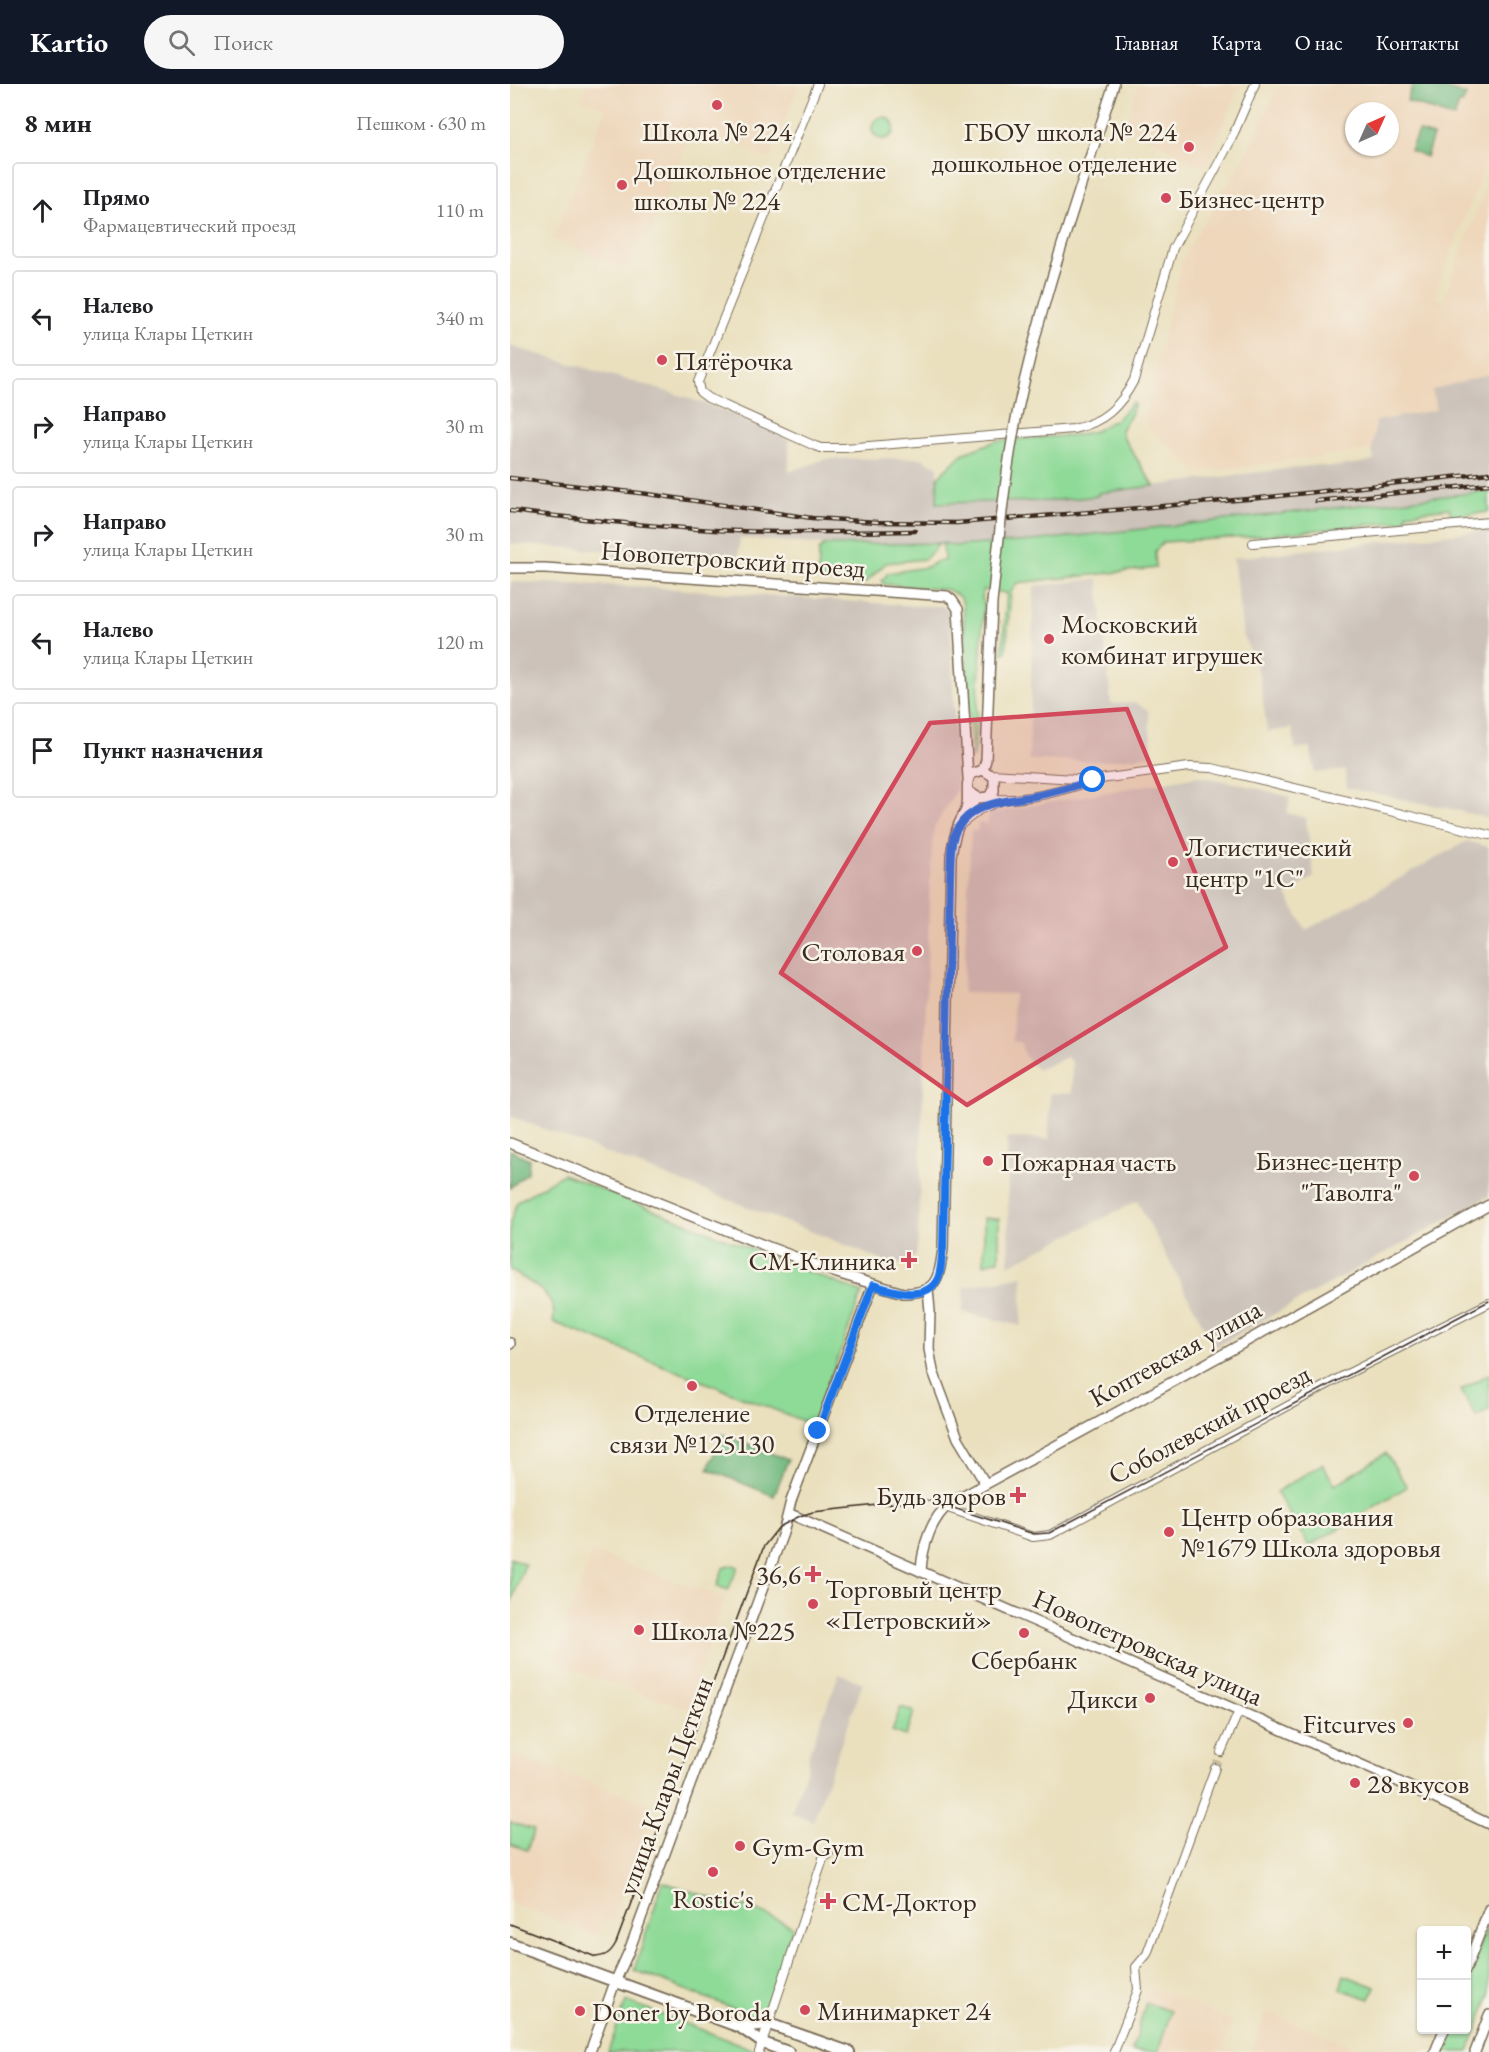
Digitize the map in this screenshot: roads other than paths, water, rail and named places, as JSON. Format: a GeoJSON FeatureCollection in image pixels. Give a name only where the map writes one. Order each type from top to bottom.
{"type":"FeatureCollection","features":[{"type":"Feature","properties":{"kind":"main road"},"geometry":{"type":"LineString","coordinates":[[510,1943],[740,2027],[761,2048],[788,2052]]}},
{"type":"Feature","properties":{"kind":"main road"},"geometry":{"type":"LineString","coordinates":[[740,2027],[769,2024],[849,2052]]}},
{"type":"Feature","properties":{"kind":"street"},"geometry":{"type":"LineString","coordinates":[[818,84],[698,382],[700,392],[708,398],[821,448],[1036,433],[1089,426],[1112,412],[1128,392],[1134,380],[1173,248],[1231,140],[1255,84]]}},
{"type":"Feature","properties":{"kind":"street"},"geometry":{"type":"LineString","coordinates":[[965,814],[981,798],[991,794],[995,786],[987,772],[986,760],[992,603],[1003,507],[1018,411],[1051,278],[1114,84]]}},
{"type":"Feature","properties":{"kind":"street"},"geometry":{"type":"LineString","coordinates":[[1253,543],[1489,522]]}},
{"type":"Feature","properties":{"kind":"street","name":"Новопетровский проезд"},"geometry":{"type":"LineString","coordinates":[[510,568],[545,568],[947,596],[958,609],[968,778]]}},
{"type":"Feature","properties":{"kind":"street"},"geometry":{"type":"LineString","coordinates":[[957,829],[963,821],[978,810],[1003,801],[1046,794],[1093,780],[1189,767],[1212,768],[1489,835]]}},
{"type":"Feature","properties":{"kind":"street"},"geometry":{"type":"LineString","coordinates":[[510,1143],[761,1244],[873,1285],[903,1293],[914,1293],[928,1288],[938,1278],[943,1249],[951,856],[957,829],[965,814],[969,798],[968,778],[974,771],[1093,780]]}},
{"type":"Feature","properties":{"kind":"street"},"geometry":{"type":"LineString","coordinates":[[968,791],[981,798],[1003,801]]}},
{"type":"Feature","properties":{"kind":"street","name":"Коптевская улица"},"geometry":{"type":"LineString","coordinates":[[945,1507],[1229,1351],[1489,1204]]}},
{"type":"Feature","properties":{"kind":"street","name":"улица Клары Цеткин"},"geometry":{"type":"LineString","coordinates":[[590,2052],[658,1873],[873,1285]]}},
{"type":"Feature","properties":{"kind":"street"},"geometry":{"type":"LineString","coordinates":[[928,1288],[929,1349],[933,1371],[957,1438],[986,1483]]}},
{"type":"Feature","properties":{"kind":"street","name":"Соболевский проезд"},"geometry":{"type":"LineString","coordinates":[[945,1507],[1034,1537],[1050,1535],[1345,1375],[1489,1303]]}},
{"type":"Feature","properties":{"kind":"street"},"geometry":{"type":"LineString","coordinates":[[921,1572],[922,1559],[933,1526],[945,1507]]}},
{"type":"Feature","properties":{"kind":"street","name":"Новопетровская улица"},"geometry":{"type":"LineString","coordinates":[[788,1513],[1418,1790],[1489,1824]]}},
{"type":"Feature","properties":{"kind":"street"},"geometry":{"type":"LineString","coordinates":[[1221,1752],[1239,1711]]}},
{"type":"Feature","properties":{"kind":"street"},"geometry":{"type":"LineString","coordinates":[[1114,2052],[1138,1990],[1136,1967],[1147,1954],[1215,1767]]}},
{"type":"Feature","properties":{"kind":"street"},"geometry":{"type":"LineString","coordinates":[[761,2048],[822,1862],[829,1854]]}},
{"type":"Feature","properties":{"kind":"street"},"geometry":{"type":"LineString","coordinates":[[1471,1958],[1489,1909]]}},
{"type":"Feature","properties":{"kind":"street"},"geometry":{"type":"LineString","coordinates":[[1475,2052],[1489,2015]]}},
{"type":"Feature","properties":{"kind":"street"},"geometry":{"type":"LineString","coordinates":[[1435,2052],[1442,2034]]}},
{"type":"Feature","properties":{"kind":"tunnel"},"geometry":{"type":"LineString","coordinates":[[1215,1768],[1221,1752]]}},
{"type":"Feature","properties":{"kind":"tram line"},"geometry":{"type":"LineString","coordinates":[[510,1924],[596,1957],[606,1955],[614,1946],[764,1546],[779,1527],[813,1512],[924,1500],[1034,1534],[1049,1533],[1489,1301]]}},
{"type":"Feature","properties":{"kind":"railway"},"geometry":{"type":"LineString","coordinates":[[510,478],[648,494],[812,518],[957,523],[1260,498],[1489,473]]}},
{"type":"Feature","properties":{"kind":"railway"},"geometry":{"type":"LineString","coordinates":[[1316,501],[1489,484]]}},
{"type":"Feature","properties":{"kind":"railway"},"geometry":{"type":"LineString","coordinates":[[510,511],[709,530],[915,531]]}},
{"type":"Feature","properties":{"kind":"place","name":"Школа № 224"},"geometry":{"type":"Point","coordinates":[717,105]}},
{"type":"Feature","properties":{"kind":"place","name":"ГБОУ школа № 224 дошкольное отделение"},"geometry":{"type":"Point","coordinates":[1189,147]}},
{"type":"Feature","properties":{"kind":"place","name":"Дошкольное отделение школы № 224"},"geometry":{"type":"Point","coordinates":[622,185]}},
{"type":"Feature","properties":{"kind":"place","name":"Бизнес-центр"},"geometry":{"type":"Point","coordinates":[1166,198]}},
{"type":"Feature","properties":{"kind":"place","name":"Пятёрочка"},"geometry":{"type":"Point","coordinates":[662,360]}},
{"type":"Feature","properties":{"kind":"place","name":"Московский комбинат игрушек"},"geometry":{"type":"Point","coordinates":[1049,639]}},
{"type":"Feature","properties":{"kind":"place","name":"Логистический центр \"1С\""},"geometry":{"type":"Point","coordinates":[1173,862]}},
{"type":"Feature","properties":{"kind":"place","name":"Столовая"},"geometry":{"type":"Point","coordinates":[917,951]}},
{"type":"Feature","properties":{"kind":"place","name":"Пожарная часть"},"geometry":{"type":"Point","coordinates":[988,1161]}},
{"type":"Feature","properties":{"kind":"place","name":"Бизнес-центр \"Таволга\""},"geometry":{"type":"Point","coordinates":[1414,1176]}},
{"type":"Feature","properties":{"kind":"place","name":"СМ-Клиника"},"geometry":{"type":"Point","coordinates":[909,1260]}},
{"type":"Feature","properties":{"kind":"place","name":"Отделение связи №125130"},"geometry":{"type":"Point","coordinates":[692,1386]}},
{"type":"Feature","properties":{"kind":"place","name":"Будь здоров"},"geometry":{"type":"Point","coordinates":[1018,1495]}},
{"type":"Feature","properties":{"kind":"place","name":"Центр образования №1679 Школа здоровья"},"geometry":{"type":"Point","coordinates":[1169,1532]}},
{"type":"Feature","properties":{"kind":"place","name":"36,6"},"geometry":{"type":"Point","coordinates":[813,1574]}},
{"type":"Feature","properties":{"kind":"place","name":"Торговый центр «Петровский»"},"geometry":{"type":"Point","coordinates":[813,1604]}},
{"type":"Feature","properties":{"kind":"place","name":"Школа №225"},"geometry":{"type":"Point","coordinates":[639,1630]}},
{"type":"Feature","properties":{"kind":"place","name":"Сбербанк"},"geometry":{"type":"Point","coordinates":[1024,1633]}},
{"type":"Feature","properties":{"kind":"place","name":"Дикси"},"geometry":{"type":"Point","coordinates":[1150,1698]}},
{"type":"Feature","properties":{"kind":"place","name":"Fitcurves"},"geometry":{"type":"Point","coordinates":[1408,1723]}},
{"type":"Feature","properties":{"kind":"place","name":"28 вкусов"},"geometry":{"type":"Point","coordinates":[1355,1783]}},
{"type":"Feature","properties":{"kind":"place","name":"Gym-Gym"},"geometry":{"type":"Point","coordinates":[740,1846]}},
{"type":"Feature","properties":{"kind":"place","name":"Rostic's"},"geometry":{"type":"Point","coordinates":[713,1872]}},
{"type":"Feature","properties":{"kind":"place","name":"СМ-Доктор"},"geometry":{"type":"Point","coordinates":[828,1901]}},
{"type":"Feature","properties":{"kind":"place","name":"Минимаркет 24"},"geometry":{"type":"Point","coordinates":[805,2010]}},
{"type":"Feature","properties":{"kind":"place","name":"Doner by Boroda"},"geometry":{"type":"Point","coordinates":[580,2011]}}]}
